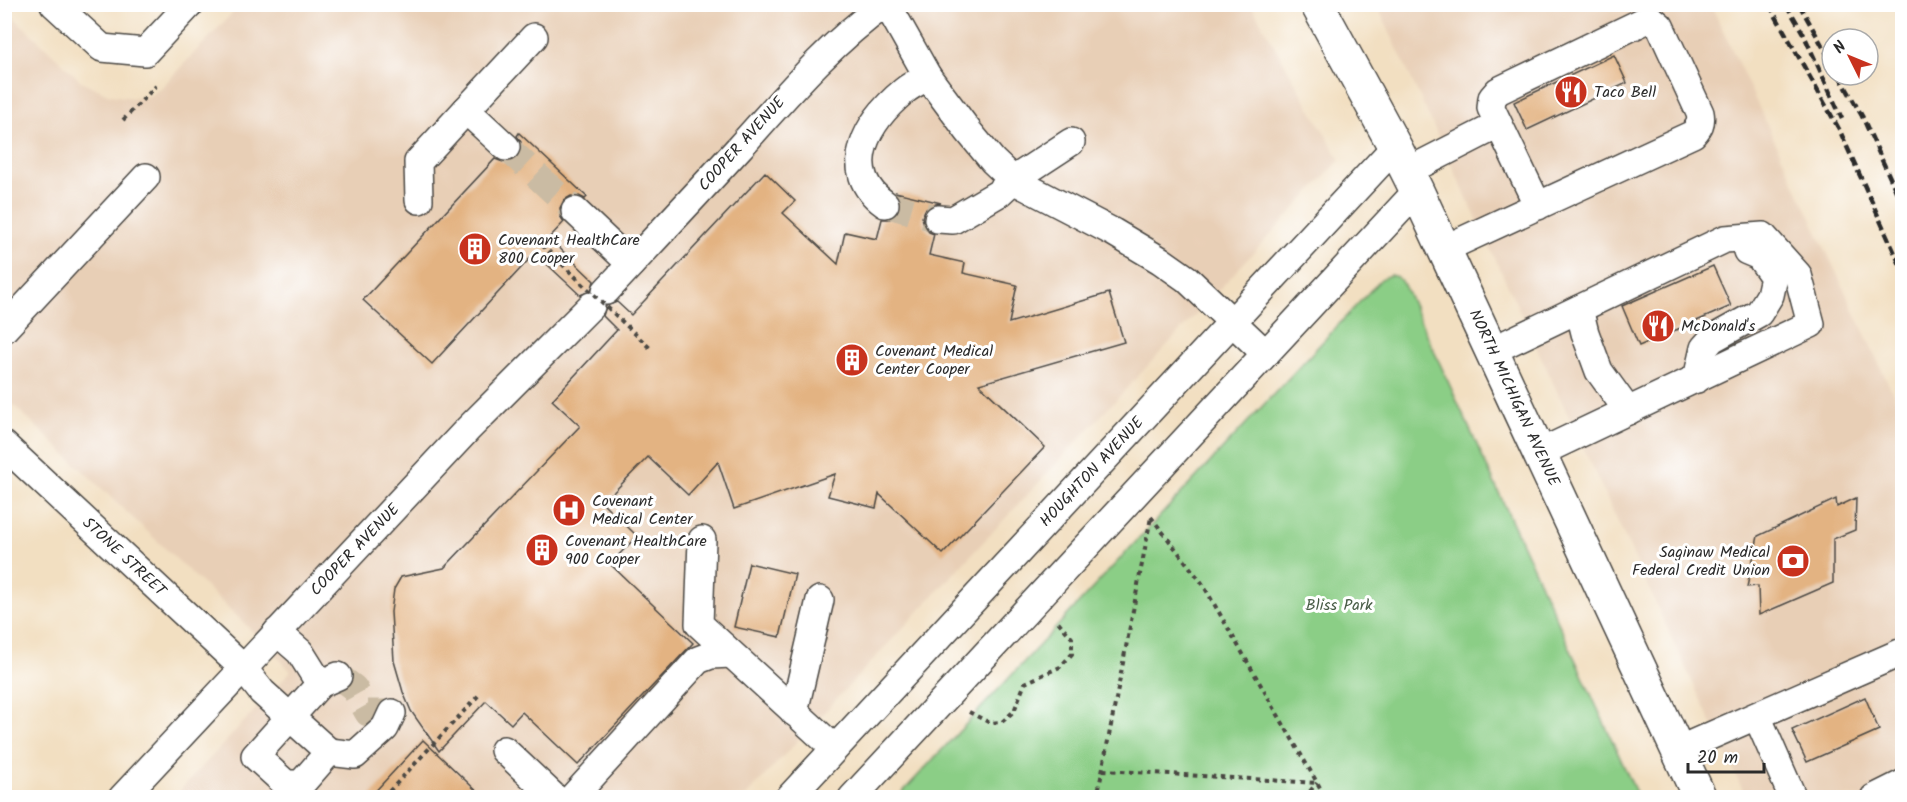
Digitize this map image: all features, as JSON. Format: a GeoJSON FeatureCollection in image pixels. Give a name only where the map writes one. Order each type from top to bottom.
{"type":"FeatureCollection","features":[{"type":"Feature","properties":{"kind":"main road","name":"NORTH MICHIGAN AVENUE"},"geometry":{"type":"LineString","coordinates":[[1317,4],[1407,170],[1700,798]]}},
{"type":"Feature","properties":{"kind":"street"},"geometry":{"type":"LineString","coordinates":[[54,4],[102,48],[145,52],[190,4]]}},
{"type":"Feature","properties":{"kind":"street"},"geometry":{"type":"LineString","coordinates":[[886,4],[928,76],[969,132],[993,161],[1013,180],[1113,232],[1160,260],[1187,279],[1265,353]]}},
{"type":"Feature","properties":{"kind":"street","name":"COOPER AVENUE"},"geometry":{"type":"LineString","coordinates":[[122,798],[467,430],[631,264],[815,63],[858,23],[886,4]]}},
{"type":"Feature","properties":{"kind":"street"},"geometry":{"type":"LineString","coordinates":[[1444,249],[1538,206],[1693,134],[1702,120],[1700,113],[1660,26],[1654,21],[1646,20],[1498,91],[1492,98],[1491,108],[1498,125],[1538,206]]}},
{"type":"Feature","properties":{"kind":"street"},"geometry":{"type":"LineString","coordinates":[[419,200],[418,162],[534,37]]}},
{"type":"Feature","properties":{"kind":"street"},"geometry":{"type":"LineString","coordinates":[[885,204],[874,196],[864,182],[861,164],[862,144],[875,121],[904,91],[928,76]]}},
{"type":"Feature","properties":{"kind":"street"},"geometry":{"type":"LineString","coordinates":[[466,110],[506,147]]}},
{"type":"Feature","properties":{"kind":"street"},"geometry":{"type":"LineString","coordinates":[[852,798],[1265,353],[1407,170],[1498,125]]}},
{"type":"Feature","properties":{"kind":"street"},"geometry":{"type":"LineString","coordinates":[[938,219],[953,220],[999,193],[1013,180],[1071,142]]}},
{"type":"Feature","properties":{"kind":"street","name":"HOUGHTON AVENUE"},"geometry":{"type":"LineString","coordinates":[[789,798],[1232,321],[1407,170]]}},
{"type":"Feature","properties":{"kind":"street"},"geometry":{"type":"LineString","coordinates":[[4,329],[146,177]]}},
{"type":"Feature","properties":{"kind":"street"},"geometry":{"type":"LineString","coordinates":[[574,211],[631,264]]}},
{"type":"Feature","properties":{"kind":"street"},"geometry":{"type":"LineString","coordinates":[[1491,351],[1725,239],[1763,236],[1798,275],[1811,324],[1539,453]]}},
{"type":"Feature","properties":{"kind":"street"},"geometry":{"type":"LineString","coordinates":[[1582,308],[1597,313],[1728,253],[1745,251],[1759,256],[1774,277],[1770,295],[1759,313],[1712,339],[1704,348],[1697,379]]}},
{"type":"Feature","properties":{"kind":"street"},"geometry":{"type":"LineString","coordinates":[[1582,308],[1585,333],[1599,371],[1628,411]]}},
{"type":"Feature","properties":{"kind":"street","name":"STONE STREET"},"geometry":{"type":"LineString","coordinates":[[4,446],[243,668],[262,692],[330,752]]}},
{"type":"Feature","properties":{"kind":"street"},"geometry":{"type":"LineString","coordinates":[[702,540],[699,624],[834,748]]}},
{"type":"Feature","properties":{"kind":"street"},"geometry":{"type":"LineString","coordinates":[[795,712],[820,600]]}},
{"type":"Feature","properties":{"kind":"street"},"geometry":{"type":"LineString","coordinates":[[277,632],[329,680],[290,717],[255,756],[286,784],[301,784],[330,752],[355,755],[385,728],[392,713]]}},
{"type":"Feature","properties":{"kind":"street"},"geometry":{"type":"LineString","coordinates":[[1678,750],[1902,652]]}},
{"type":"Feature","properties":{"kind":"street"},"geometry":{"type":"LineString","coordinates":[[572,798],[698,660],[711,655],[731,654]]}},
{"type":"Feature","properties":{"kind":"street"},"geometry":{"type":"LineString","coordinates":[[1768,711],[1812,707],[1902,668]]}},
{"type":"Feature","properties":{"kind":"street"},"geometry":{"type":"LineString","coordinates":[[1768,711],[1793,798]]}},
{"type":"Feature","properties":{"kind":"street"},"geometry":{"type":"LineString","coordinates":[[504,750],[555,798]]}},
{"type":"Feature","properties":{"kind":"street"},"geometry":{"type":"LineString","coordinates":[[1874,798],[1902,784]]}},
{"type":"Feature","properties":{"kind":"path"},"geometry":{"type":"LineString","coordinates":[[123,120],[156,86]]}},
{"type":"Feature","properties":{"kind":"path"},"geometry":{"type":"LineString","coordinates":[[542,245],[652,350]]}},
{"type":"Feature","properties":{"kind":"path"},"geometry":{"type":"LineString","coordinates":[[1097,798],[1151,517],[1202,583],[1326,798]]}},
{"type":"Feature","properties":{"kind":"path"},"geometry":{"type":"LineString","coordinates":[[969,712],[990,723],[1002,722],[1014,711],[1025,683],[1060,667],[1072,654],[1072,638],[1056,619]]}},
{"type":"Feature","properties":{"kind":"path"},"geometry":{"type":"LineString","coordinates":[[383,798],[479,695]]}},
{"type":"Feature","properties":{"kind":"path"},"geometry":{"type":"LineString","coordinates":[[1103,770],[1317,783]]}},
{"type":"Feature","properties":{"kind":"path"},"geometry":{"type":"LineString","coordinates":[[1304,798],[1317,783]]}},
{"type":"Feature","properties":{"kind":"shaded area","name":"Covenant Medical Center"},"geometry":{"type":"Polygon","coordinates":[[[240,5],[1251,5],[1340,160],[745,797],[174,797],[291,671],[243,622],[5,397],[4,8],[81,81],[110,95],[134,98],[149,96],[161,88],[240,5]]]}},
{"type":"Feature","properties":{"kind":"shaded area"},"geometry":{"type":"Polygon","coordinates":[[[1377,5],[1711,5],[1902,413],[1902,797],[1746,797],[1377,5]]]}},
{"type":"Feature","properties":{"kind":"green space","name":"Bliss Park"},"geometry":{"type":"Polygon","coordinates":[[[1390,275],[1397,277],[1403,283],[1638,797],[898,797],[1381,279],[1390,275]]]}},
{"type":"Feature","properties":{"kind":"building","name":"Taco Bell"},"geometry":{"type":"Polygon","coordinates":[[[1614,55],[1627,83],[1527,130],[1514,102],[1614,55]]]}},
{"type":"Feature","properties":{"kind":"building","name":"Covenant HealthCare 800 Cooper"},"geometry":{"type":"Polygon","coordinates":[[[519,133],[587,197],[585,199],[571,196],[564,200],[560,208],[560,216],[564,222],[549,238],[594,281],[591,291],[580,295],[535,253],[432,364],[363,300],[495,159],[510,162],[517,158],[521,150],[521,142],[517,136],[519,133]]]}},
{"type":"Feature","properties":{"kind":"building"},"geometry":{"type":"Polygon","coordinates":[[[765,172],[795,201],[783,213],[838,264],[845,232],[877,239],[882,219],[890,219],[900,208],[900,200],[896,192],[941,203],[931,205],[922,217],[924,226],[934,234],[929,255],[965,263],[963,273],[1017,285],[1009,323],[1109,293],[1124,342],[979,384],[1045,447],[943,554],[879,494],[876,508],[828,496],[835,474],[734,509],[718,462],[688,495],[648,457],[603,503],[637,536],[610,564],[693,643],[578,765],[522,712],[511,724],[486,701],[439,751],[411,711],[394,661],[391,612],[394,589],[401,577],[444,568],[580,426],[552,400],[617,330],[603,316],[606,306],[617,302],[631,315],[765,172]]]}},
{"type":"Feature","properties":{"kind":"building","name":"McDonald's"},"geometry":{"type":"Polygon","coordinates":[[[1713,266],[1731,306],[1639,346],[1622,306],[1713,266]]]}},
{"type":"Feature","properties":{"kind":"building","name":"Saginaw Medical Federal Credit Union"},"geometry":{"type":"Polygon","coordinates":[[[1856,498],[1855,530],[1833,539],[1833,583],[1759,615],[1758,586],[1747,587],[1758,536],[1836,499],[1837,507],[1856,498]]]}},
{"type":"Feature","properties":{"kind":"building"},"geometry":{"type":"Polygon","coordinates":[[[749,563],[795,574],[780,637],[734,627],[749,563]]]}},
{"type":"Feature","properties":{"kind":"building"},"geometry":{"type":"Polygon","coordinates":[[[1865,697],[1879,730],[1807,762],[1792,730],[1865,697]]]}},
{"type":"Feature","properties":{"kind":"building"},"geometry":{"type":"Polygon","coordinates":[[[423,740],[484,798],[369,798],[423,740]]]}},
{"type":"Feature","properties":{"kind":"tunnel"},"geometry":{"type":"LineString","coordinates":[[506,147],[575,211]]}},
{"type":"Feature","properties":{"kind":"tunnel"},"geometry":{"type":"LineString","coordinates":[[885,204],[938,219]]}},
{"type":"Feature","properties":{"kind":"tunnel"},"geometry":{"type":"LineString","coordinates":[[338,676],[354,688],[368,713],[392,713]]}},
{"type":"Feature","properties":{"kind":"railway"},"geometry":{"type":"LineString","coordinates":[[1769,4],[1839,129],[1902,269]]}},
{"type":"Feature","properties":{"kind":"railway"},"geometry":{"type":"LineString","coordinates":[[1786,4],[1803,33],[1842,119]]}},
{"type":"Feature","properties":{"kind":"railway"},"geometry":{"type":"LineString","coordinates":[[1799,4],[1820,42]]}},
{"type":"Feature","properties":{"kind":"railway"},"geometry":{"type":"LineString","coordinates":[[1846,87],[1862,116],[1902,204]]}},
{"type":"Feature","properties":{"kind":"place","name":"Taco Bell"},"geometry":{"type":"Point","coordinates":[1571,92]}},
{"type":"Feature","properties":{"kind":"place","name":"Covenant HealthCare 800 Cooper"},"geometry":{"type":"Point","coordinates":[475,249]}},
{"type":"Feature","properties":{"kind":"place","name":"McDonald's"},"geometry":{"type":"Point","coordinates":[1658,326]}},
{"type":"Feature","properties":{"kind":"place","name":"Covenant Medical Center Cooper"},"geometry":{"type":"Point","coordinates":[852,360]}},
{"type":"Feature","properties":{"kind":"place","name":"Covenant Medical Center"},"geometry":{"type":"Point","coordinates":[569,510]}},
{"type":"Feature","properties":{"kind":"place","name":"Covenant HealthCare 900 Cooper"},"geometry":{"type":"Point","coordinates":[542,550]}},
{"type":"Feature","properties":{"kind":"place","name":"Saginaw Medical Federal Credit Union"},"geometry":{"type":"Point","coordinates":[1793,561]}}]}
